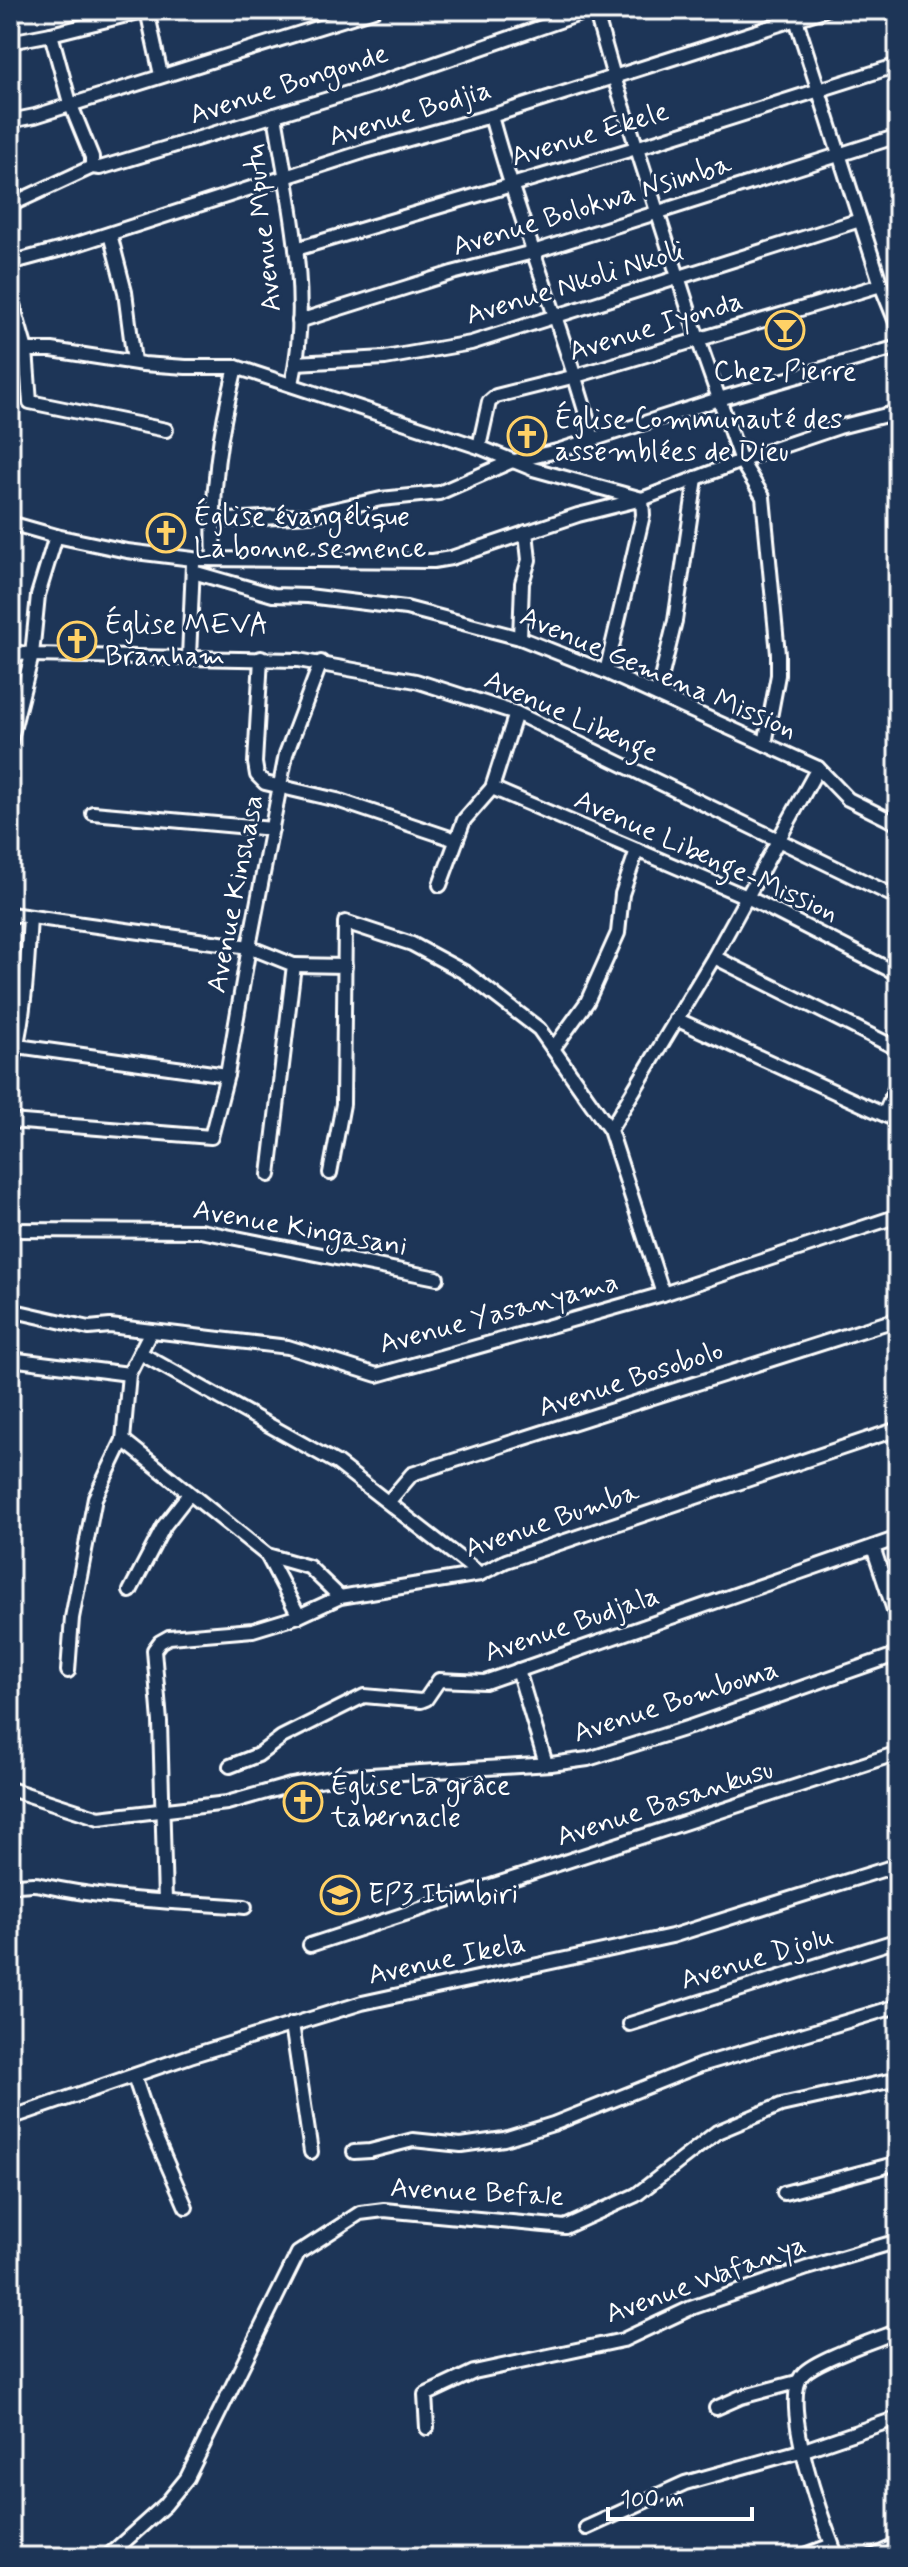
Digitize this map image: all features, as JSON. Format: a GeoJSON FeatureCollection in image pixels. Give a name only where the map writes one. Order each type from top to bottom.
{"type":"FeatureCollection","features":[{"type":"Feature","properties":{"kind":"street"},"geometry":{"type":"LineString","coordinates":[[10,42],[147,10],[161,75]]}},
{"type":"Feature","properties":{"kind":"street"},"geometry":{"type":"LineString","coordinates":[[10,121],[35,116],[342,15],[374,10]]}},
{"type":"Feature","properties":{"kind":"street"},"geometry":{"type":"LineString","coordinates":[[593,10],[698,339],[741,461],[763,497],[778,654],[778,675],[765,744]]}},
{"type":"Feature","properties":{"kind":"street","name":"Avenue Bongonde"},"geometry":{"type":"LineString","coordinates":[[10,205],[92,167],[100,168],[371,86],[593,10]]}},
{"type":"Feature","properties":{"kind":"street","name":"Avenue Bodjia"},"geometry":{"type":"LineString","coordinates":[[10,263],[614,77],[795,14],[824,10]]}},
{"type":"Feature","properties":{"kind":"street"},"geometry":{"type":"LineString","coordinates":[[795,14],[881,285],[898,327]]}},
{"type":"Feature","properties":{"kind":"street"},"geometry":{"type":"LineString","coordinates":[[51,34],[70,103],[92,157],[92,167]]}},
{"type":"Feature","properties":{"kind":"street","name":"Avenue Ekele"},"geometry":{"type":"LineString","coordinates":[[296,249],[636,148],[898,65]]}},
{"type":"Feature","properties":{"kind":"street","name":"Avenue Mputu"},"geometry":{"type":"LineString","coordinates":[[275,115],[296,249],[299,321],[292,384]]}},
{"type":"Feature","properties":{"kind":"street"},"geometry":{"type":"LineString","coordinates":[[491,116],[509,185],[576,376],[593,439]]}},
{"type":"Feature","properties":{"kind":"street","name":"Avenue Bolokwa Nsimba"},"geometry":{"type":"LineString","coordinates":[[299,321],[533,252],[898,136]]}},
{"type":"Feature","properties":{"kind":"street","name":"Avenue Nkoli Nkoli"},"geometry":{"type":"LineString","coordinates":[[296,363],[385,358],[471,343],[860,220]]}},
{"type":"Feature","properties":{"kind":"street"},"geometry":{"type":"LineString","coordinates":[[110,234],[125,292],[134,362]]}},
{"type":"Feature","properties":{"kind":"street","name":"Avenue Iyonda"},"geometry":{"type":"LineString","coordinates":[[479,447],[489,402],[496,396],[576,376],[881,285]]}},
{"type":"Feature","properties":{"kind":"street"},"geometry":{"type":"LineString","coordinates":[[10,294],[26,350],[30,402],[166,430]]}},
{"type":"Feature","properties":{"kind":"street"},"geometry":{"type":"LineString","coordinates":[[212,521],[310,515],[381,499],[439,493],[510,462],[557,451],[719,399],[898,347]]}},
{"type":"Feature","properties":{"kind":"street"},"geometry":{"type":"LineString","coordinates":[[10,350],[64,351],[186,367],[236,367],[479,447],[510,462],[642,499]]}},
{"type":"Feature","properties":{"kind":"street"},"geometry":{"type":"LineString","coordinates":[[214,559],[212,521],[217,452],[236,367]]}},
{"type":"Feature","properties":{"kind":"street"},"geometry":{"type":"LineString","coordinates":[[10,523],[193,565],[214,559],[433,561],[451,558],[599,509],[642,499],[839,427],[898,412]]}},
{"type":"Feature","properties":{"kind":"street"},"geometry":{"type":"LineString","coordinates":[[657,695],[675,621],[696,478]]}},
{"type":"Feature","properties":{"kind":"street"},"geometry":{"type":"LineString","coordinates":[[606,672],[643,515],[642,499]]}},
{"type":"Feature","properties":{"kind":"street"},"geometry":{"type":"LineString","coordinates":[[520,638],[522,583],[529,560],[526,532]]}},
{"type":"Feature","properties":{"kind":"street"},"geometry":{"type":"LineString","coordinates":[[10,742],[32,655],[38,595],[56,536]]}},
{"type":"Feature","properties":{"kind":"street"},"geometry":{"type":"LineString","coordinates":[[189,657],[193,565]]}},
{"type":"Feature","properties":{"kind":"street","name":"Avenue Gemena Mission"},"geometry":{"type":"LineString","coordinates":[[193,565],[273,595],[308,596],[406,608],[520,638],[606,672],[818,768],[848,799],[898,824]]}},
{"type":"Feature","properties":{"kind":"street","name":"Avenue Libenge"},"geometry":{"type":"LineString","coordinates":[[10,651],[32,655],[261,658],[321,662],[416,681],[516,713],[898,898]]}},
{"type":"Feature","properties":{"kind":"street"},"geometry":{"type":"LineString","coordinates":[[261,658],[255,763],[257,775],[265,783],[337,800],[456,840]]}},
{"type":"Feature","properties":{"kind":"street","name":"Avenue Kinshasa"},"geometry":{"type":"LineString","coordinates":[[10,1121],[211,1137],[227,1075],[286,754],[321,662]]}},
{"type":"Feature","properties":{"kind":"street"},"geometry":{"type":"LineString","coordinates":[[440,885],[464,820],[492,788],[516,713]]}},
{"type":"Feature","properties":{"kind":"street"},"geometry":{"type":"LineString","coordinates":[[610,1130],[714,957],[818,768]]}},
{"type":"Feature","properties":{"kind":"street","name":"Avenue Libenge-Mission"},"geometry":{"type":"LineString","coordinates":[[492,788],[747,897],[898,974]]}},
{"type":"Feature","properties":{"kind":"street"},"geometry":{"type":"LineString","coordinates":[[93,813],[272,829]]}},
{"type":"Feature","properties":{"kind":"street"},"geometry":{"type":"LineString","coordinates":[[553,1049],[587,1002],[618,933],[622,894],[637,850]]}},
{"type":"Feature","properties":{"kind":"street"},"geometry":{"type":"LineString","coordinates":[[10,914],[249,947],[294,965],[345,966]]}},
{"type":"Feature","properties":{"kind":"street"},"geometry":{"type":"LineString","coordinates":[[10,1072],[26,987],[30,917]]}},
{"type":"Feature","properties":{"kind":"street"},"geometry":{"type":"LineString","coordinates":[[330,1173],[343,1104],[345,922],[412,944],[466,973],[539,1029],[610,1130],[663,1294]]}},
{"type":"Feature","properties":{"kind":"street"},"geometry":{"type":"LineString","coordinates":[[714,957],[898,1049]]}},
{"type":"Feature","properties":{"kind":"street"},"geometry":{"type":"LineString","coordinates":[[269,1175],[294,965]]}},
{"type":"Feature","properties":{"kind":"street"},"geometry":{"type":"LineString","coordinates":[[676,1019],[898,1121]]}},
{"type":"Feature","properties":{"kind":"street"},"geometry":{"type":"LineString","coordinates":[[14,1046],[227,1075]]}},
{"type":"Feature","properties":{"kind":"street"},"geometry":{"type":"LineString","coordinates":[[885,1113],[898,1082]]}},
{"type":"Feature","properties":{"kind":"street","name":"Avenue Yasanyama"},"geometry":{"type":"LineString","coordinates":[[10,1310],[89,1328],[110,1326],[288,1347],[377,1375],[663,1294],[898,1216]]}},
{"type":"Feature","properties":{"kind":"street","name":"Avenue Kingasani"},"geometry":{"type":"LineString","coordinates":[[10,1230],[201,1231],[437,1278]]}},
{"type":"Feature","properties":{"kind":"street","name":"Avenue Bosobolo"},"geometry":{"type":"LineString","coordinates":[[389,1501],[412,1474],[898,1319]]}},
{"type":"Feature","properties":{"kind":"street"},"geometry":{"type":"LineString","coordinates":[[68,1671],[72,1618],[95,1498],[123,1440],[129,1374],[151,1331]]}},
{"type":"Feature","properties":{"kind":"street"},"geometry":{"type":"LineString","coordinates":[[140,1353],[337,1463],[480,1574]]}},
{"type":"Feature","properties":{"kind":"street"},"geometry":{"type":"LineString","coordinates":[[10,1359],[129,1374]]}},
{"type":"Feature","properties":{"kind":"street","name":"Avenue Bumba"},"geometry":{"type":"LineString","coordinates":[[162,1811],[160,1722],[154,1650],[169,1637],[253,1630],[299,1616],[340,1597],[480,1574],[506,1561],[898,1429]]}},
{"type":"Feature","properties":{"kind":"street"},"geometry":{"type":"LineString","coordinates":[[123,1440],[267,1555],[309,1567],[340,1597]]}},
{"type":"Feature","properties":{"kind":"street"},"geometry":{"type":"LineString","coordinates":[[130,1591],[164,1526],[189,1494]]}},
{"type":"Feature","properties":{"kind":"street","name":"Avenue Budjala"},"geometry":{"type":"LineString","coordinates":[[230,1766],[258,1755],[282,1737],[364,1696],[421,1701],[443,1679],[485,1682],[898,1538]]}},
{"type":"Feature","properties":{"kind":"street"},"geometry":{"type":"LineString","coordinates":[[873,1547],[898,1622]]}},
{"type":"Feature","properties":{"kind":"street"},"geometry":{"type":"LineString","coordinates":[[267,1555],[299,1616]]}},
{"type":"Feature","properties":{"kind":"street","name":"Avenue Bomboma"},"geometry":{"type":"LineString","coordinates":[[10,1789],[99,1818],[227,1803],[291,1785],[337,1777],[588,1759],[690,1727],[898,1654]]}},
{"type":"Feature","properties":{"kind":"street"},"geometry":{"type":"LineString","coordinates":[[518,1670],[546,1764]]}},
{"type":"Feature","properties":{"kind":"street","name":"Avenue Basankusu"},"geometry":{"type":"LineString","coordinates":[[310,1945],[898,1753]]}},
{"type":"Feature","properties":{"kind":"street"},"geometry":{"type":"LineString","coordinates":[[162,1811],[165,1901]]}},
{"type":"Feature","properties":{"kind":"street","name":"Avenue Ikela"},"geometry":{"type":"LineString","coordinates":[[10,2118],[362,2003],[672,1936],[898,1865]]}},
{"type":"Feature","properties":{"kind":"street"},"geometry":{"type":"LineString","coordinates":[[10,1884],[36,1884],[59,1890],[245,1907]]}},
{"type":"Feature","properties":{"kind":"street","name":"Avenue Djolu"},"geometry":{"type":"LineString","coordinates":[[630,2024],[898,1940]]}},
{"type":"Feature","properties":{"kind":"street"},"geometry":{"type":"LineString","coordinates":[[354,2152],[413,2140],[461,2145],[504,2139],[553,2124],[701,2065],[898,2006]]}},
{"type":"Feature","properties":{"kind":"street"},"geometry":{"type":"LineString","coordinates":[[292,2024],[311,2152]]}},
{"type":"Feature","properties":{"kind":"street"},"geometry":{"type":"LineString","coordinates":[[134,2076],[152,2129],[186,2207]]}},
{"type":"Feature","properties":{"kind":"street","name":"Avenue Befale"},"geometry":{"type":"LineString","coordinates":[[107,2557],[165,2505],[187,2478],[298,2253],[360,2213],[384,2210],[565,2227],[636,2195],[717,2132],[781,2105],[898,2079]]}},
{"type":"Feature","properties":{"kind":"street"},"geometry":{"type":"LineString","coordinates":[[784,2193],[898,2163]]}},
{"type":"Feature","properties":{"kind":"street","name":"Avenue Wafanya"},"geometry":{"type":"LineString","coordinates":[[427,2428],[425,2395],[474,2372],[623,2340],[691,2308],[898,2241]]}},
{"type":"Feature","properties":{"kind":"street"},"geometry":{"type":"LineString","coordinates":[[800,2557],[834,2551],[818,2511],[804,2450],[794,2399],[797,2382],[814,2367],[898,2331]]}},
{"type":"Feature","properties":{"kind":"street"},"geometry":{"type":"LineString","coordinates":[[716,2408],[741,2397],[797,2382]]}},
{"type":"Feature","properties":{"kind":"street"},"geometry":{"type":"LineString","coordinates":[[586,2528],[685,2483],[804,2450],[898,2418]]}},
{"type":"Feature","properties":{"kind":"street"},"geometry":{"type":"LineString","coordinates":[[871,2557],[898,2545]]}},
{"type":"Feature","properties":{"kind":"place","name":"Chez Pierre"},"geometry":{"type":"Point","coordinates":[785,330]}},
{"type":"Feature","properties":{"kind":"place","name":"Église Communauté des assemblées de Dieu"},"geometry":{"type":"Point","coordinates":[527,436]}},
{"type":"Feature","properties":{"kind":"place","name":"Église évangélique La bonne semence"},"geometry":{"type":"Point","coordinates":[166,533]}},
{"type":"Feature","properties":{"kind":"place","name":"Église MEVA Branham"},"geometry":{"type":"Point","coordinates":[77,641]}},
{"type":"Feature","properties":{"kind":"place","name":"Église La grâce tabernacle"},"geometry":{"type":"Point","coordinates":[303,1802]}},
{"type":"Feature","properties":{"kind":"place","name":"EP3 Itimbiri"},"geometry":{"type":"Point","coordinates":[340,1895]}}]}
